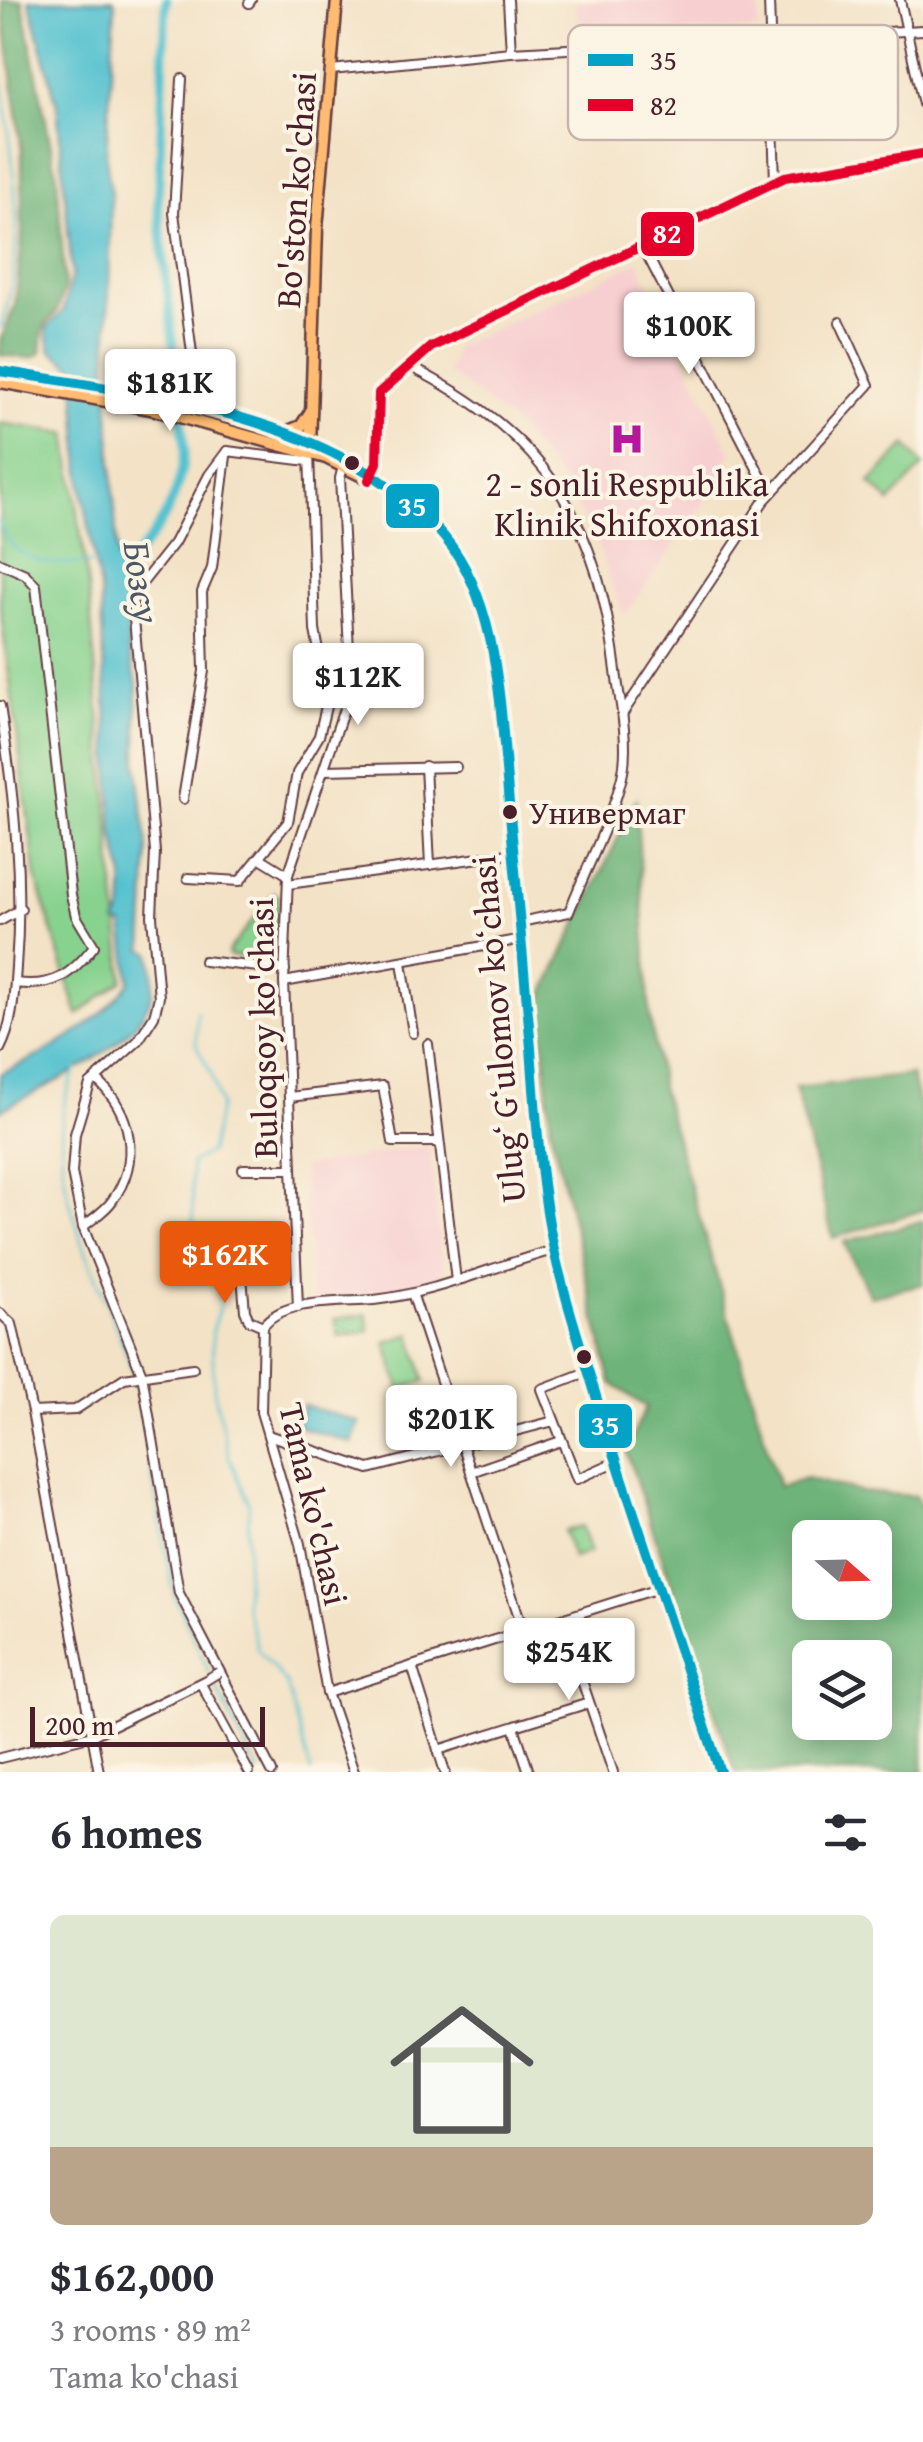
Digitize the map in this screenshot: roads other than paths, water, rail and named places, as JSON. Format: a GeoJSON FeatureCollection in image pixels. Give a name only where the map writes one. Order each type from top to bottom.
{"type":"FeatureCollection","features":[{"type":"Feature","properties":{"kind":"main road","name":"Bo'ston ko'chasi"},"geometry":{"type":"LineString","coordinates":[[309,452],[317,228],[337,0]]}},
{"type":"Feature","properties":{"kind":"main road"},"geometry":{"type":"LineString","coordinates":[[0,370],[201,416]]}},
{"type":"Feature","properties":{"kind":"main road"},"geometry":{"type":"LineString","coordinates":[[0,382],[58,385]]}},
{"type":"Feature","properties":{"kind":"main road"},"geometry":{"type":"LineString","coordinates":[[282,433],[302,426],[312,409]]}},
{"type":"Feature","properties":{"kind":"main road","name":"Ulugʻ Gʻulomov koʻchasi"},"geometry":{"type":"LineString","coordinates":[[201,416],[240,420],[282,433],[309,452]]}},
{"type":"Feature","properties":{"kind":"main road","name":"Ulugʻ Gʻulomov koʻchasi"},"geometry":{"type":"LineString","coordinates":[[201,416],[345,462],[411,504],[446,539],[463,565],[477,602],[500,714],[552,1250],[584,1373],[718,1772]]}},
{"type":"Feature","properties":{"kind":"main road","name":"Ulugʻ Gʻulomov koʻchasi"},"geometry":{"type":"LineString","coordinates":[[371,477],[432,532],[467,585],[490,676],[552,1250],[657,1588]]}},
{"type":"Feature","properties":{"kind":"street"},"geometry":{"type":"LineString","coordinates":[[508,0],[511,52]]}},
{"type":"Feature","properties":{"kind":"street"},"geometry":{"type":"LineString","coordinates":[[769,0],[770,25]]}},
{"type":"Feature","properties":{"kind":"street"},"geometry":{"type":"LineString","coordinates":[[900,0],[923,104]]}},
{"type":"Feature","properties":{"kind":"street"},"geometry":{"type":"LineString","coordinates":[[898,34],[923,30]]}},
{"type":"Feature","properties":{"kind":"street"},"geometry":{"type":"LineString","coordinates":[[331,70],[568,49]]}},
{"type":"Feature","properties":{"kind":"street"},"geometry":{"type":"LineString","coordinates":[[182,79],[174,213],[197,392],[240,420]]}},
{"type":"Feature","properties":{"kind":"street"},"geometry":{"type":"LineString","coordinates":[[773,140],[774,182]]}},
{"type":"Feature","properties":{"kind":"street"},"geometry":{"type":"LineString","coordinates":[[371,477],[376,463],[379,394],[431,347],[774,182],[923,154]]}},
{"type":"Feature","properties":{"kind":"street"},"geometry":{"type":"LineString","coordinates":[[641,244],[770,494]]}},
{"type":"Feature","properties":{"kind":"street"},"geometry":{"type":"LineString","coordinates":[[624,713],[770,494],[870,385],[840,322]]}},
{"type":"Feature","properties":{"kind":"street"},"geometry":{"type":"LineString","coordinates":[[409,366],[478,406],[511,433],[546,471],[585,532],[608,605],[624,713],[622,779],[569,912],[520,922]]}},
{"type":"Feature","properties":{"kind":"street"},"geometry":{"type":"LineString","coordinates":[[188,878],[240,881],[262,859],[288,822],[293,786],[318,736],[328,698],[328,680],[315,630],[317,589],[309,452],[227,451]]}},
{"type":"Feature","properties":{"kind":"street"},"geometry":{"type":"LineString","coordinates":[[183,798],[204,671],[202,592],[212,568],[227,451]]}},
{"type":"Feature","properties":{"kind":"street"},"geometry":{"type":"LineString","coordinates":[[227,451],[174,543],[132,596],[155,852],[152,916],[160,997],[154,1016],[138,1041],[90,1084],[75,1134],[72,1172],[83,1228],[140,1374],[179,1593],[272,1772]]}},
{"type":"Feature","properties":{"kind":"street","name":"Buloqsoy ko'chasi"},"geometry":{"type":"LineString","coordinates":[[298,1307],[284,982],[288,880],[352,688],[345,462]]}},
{"type":"Feature","properties":{"kind":"street"},"geometry":{"type":"LineString","coordinates":[[0,563],[25,574],[36,586],[71,895],[76,916],[94,946],[77,967],[50,984],[15,985],[0,990]]}},
{"type":"Feature","properties":{"kind":"street"},"geometry":{"type":"LineString","coordinates":[[0,706],[18,820],[21,909],[13,1013],[0,1049]]}},
{"type":"Feature","properties":{"kind":"street"},"geometry":{"type":"LineString","coordinates":[[425,766],[430,865]]}},
{"type":"Feature","properties":{"kind":"street"},"geometry":{"type":"LineString","coordinates":[[324,770],[456,767]]}},
{"type":"Feature","properties":{"kind":"street"},"geometry":{"type":"LineString","coordinates":[[262,859],[288,880],[509,854]]}},
{"type":"Feature","properties":{"kind":"street"},"geometry":{"type":"LineString","coordinates":[[0,920],[21,909]]}},
{"type":"Feature","properties":{"kind":"street"},"geometry":{"type":"LineString","coordinates":[[284,982],[518,940]]}},
{"type":"Feature","properties":{"kind":"street"},"geometry":{"type":"LineString","coordinates":[[204,961],[285,970]]}},
{"type":"Feature","properties":{"kind":"street"},"geometry":{"type":"LineString","coordinates":[[402,962],[413,1033]]}},
{"type":"Feature","properties":{"kind":"street"},"geometry":{"type":"LineString","coordinates":[[428,1044],[456,1281]]}},
{"type":"Feature","properties":{"kind":"street"},"geometry":{"type":"LineString","coordinates":[[83,1228],[114,1200],[128,1160],[129,1128],[119,1100],[97,1080]]}},
{"type":"Feature","properties":{"kind":"street"},"geometry":{"type":"LineString","coordinates":[[289,1097],[386,1086],[393,1142],[437,1142]]}},
{"type":"Feature","properties":{"kind":"street"},"geometry":{"type":"LineString","coordinates":[[243,1168],[292,1169]]}},
{"type":"Feature","properties":{"kind":"street"},"geometry":{"type":"LineString","coordinates":[[240,1253],[245,1311],[249,1320],[263,1326],[269,1317],[298,1307],[413,1296],[552,1250]]}},
{"type":"Feature","properties":{"kind":"street"},"geometry":{"type":"LineString","coordinates":[[413,1296],[524,1632]]}},
{"type":"Feature","properties":{"kind":"street"},"geometry":{"type":"LineString","coordinates":[[0,1313],[12,1324],[32,1412],[99,1772]]}},
{"type":"Feature","properties":{"kind":"street","name":"Tama ko'chasi"},"geometry":{"type":"LineString","coordinates":[[263,1326],[261,1412],[300,1544],[327,1693],[354,1772]]}},
{"type":"Feature","properties":{"kind":"street"},"geometry":{"type":"LineString","coordinates":[[32,1412],[74,1410],[124,1378],[193,1368]]}},
{"type":"Feature","properties":{"kind":"street"},"geometry":{"type":"LineString","coordinates":[[584,1373],[542,1389],[577,1479],[613,1463]]}},
{"type":"Feature","properties":{"kind":"street"},"geometry":{"type":"LineString","coordinates":[[268,1435],[369,1469],[554,1421]]}},
{"type":"Feature","properties":{"kind":"street"},"geometry":{"type":"LineString","coordinates":[[472,1472],[561,1441]]}},
{"type":"Feature","properties":{"kind":"street"},"geometry":{"type":"LineString","coordinates":[[327,1693],[562,1622],[657,1588]]}},
{"type":"Feature","properties":{"kind":"street"},"geometry":{"type":"LineString","coordinates":[[562,1622],[612,1772]]}},
{"type":"Feature","properties":{"kind":"street"},"geometry":{"type":"LineString","coordinates":[[412,1666],[445,1772]]}},
{"type":"Feature","properties":{"kind":"street"},"geometry":{"type":"LineString","coordinates":[[0,1758],[93,1735],[218,1672]]}},
{"type":"Feature","properties":{"kind":"street"},"geometry":{"type":"LineString","coordinates":[[203,1682],[249,1772]]}},
{"type":"Feature","properties":{"kind":"street"},"geometry":{"type":"LineString","coordinates":[[438,1750],[589,1704]]}},
{"type":"Feature","properties":{"kind":"street"},"geometry":{"type":"LineString","coordinates":[[514,1727],[529,1772]]}},
{"type":"Feature","properties":{"kind":"water","name":"Бозсу"},"geometry":{"type":"Polygon","coordinates":[[[29,0],[114,0],[115,6],[106,158],[111,196],[107,375],[117,554],[126,592],[129,652],[137,684],[137,764],[148,851],[143,949],[151,953],[153,983],[140,1019],[124,1036],[84,1065],[0,1111],[0,1074],[37,1057],[88,1025],[130,982],[123,925],[116,923],[122,912],[124,877],[113,833],[100,589],[82,488],[74,367],[51,351],[46,329],[63,311],[72,275],[57,105],[29,0]]]}},
{"type":"Feature","properties":{"kind":"water"},"geometry":{"type":"Polygon","coordinates":[[[303,1405],[359,1422],[352,1443],[297,1426],[303,1405]]]}},
{"type":"Feature","properties":{"kind":"waterway"},"geometry":{"type":"LineString","coordinates":[[116,579],[142,549],[170,505],[185,449],[158,206],[166,0]]}},
{"type":"Feature","properties":{"kind":"waterway"},"geometry":{"type":"LineString","coordinates":[[0,66],[13,164],[16,233],[9,298],[0,327]]}},
{"type":"Feature","properties":{"kind":"waterway"},"geometry":{"type":"LineString","coordinates":[[0,523],[6,537],[26,556],[52,563],[95,563]]}},
{"type":"Feature","properties":{"kind":"waterway"},"geometry":{"type":"LineString","coordinates":[[197,1011],[196,1045],[211,1073],[220,1105],[210,1152],[191,1163],[194,1238],[208,1259],[221,1302],[212,1330],[214,1390],[229,1457],[249,1503],[245,1604],[258,1650],[287,1685],[311,1772]]}},
{"type":"Feature","properties":{"kind":"waterway"},"geometry":{"type":"LineString","coordinates":[[77,1067],[64,1105],[61,1144],[66,1183],[76,1222],[133,1374]]}},
{"type":"Feature","properties":{"kind":"waterway"},"geometry":{"type":"LineString","coordinates":[[135,1381],[174,1595],[209,1672]]}},
{"type":"Feature","properties":{"kind":"waterway"},"geometry":{"type":"LineString","coordinates":[[212,1679],[258,1772]]}},
{"type":"Feature","properties":{"kind":"place","name":"2 - sonli Respublika Klinik Shifoxonasi"},"geometry":{"type":"Point","coordinates":[627,439]}},
{"type":"Feature","properties":{"kind":"place","name":"Универмаг"},"geometry":{"type":"Point","coordinates":[510,812]}}]}
